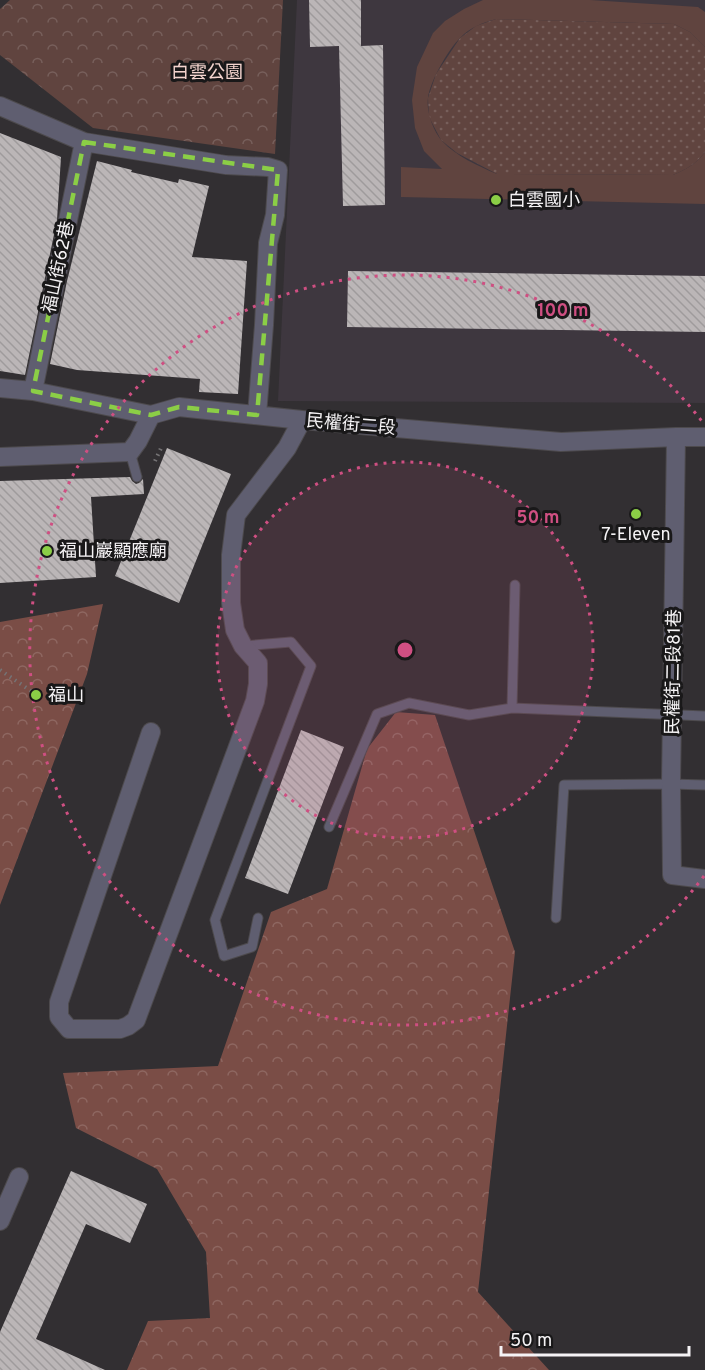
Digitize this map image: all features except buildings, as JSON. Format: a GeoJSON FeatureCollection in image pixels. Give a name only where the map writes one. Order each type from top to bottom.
{"type":"FeatureCollection","features":[{"type":"Feature","properties":{"kind":"street"},"geometry":{"type":"LineString","coordinates":[[0,106],[84,142],[226,165],[268,167],[278,170],[275,215],[268,243],[257,415]]}},
{"type":"Feature","properties":{"kind":"street","name":"福山街62巷"},"geometry":{"type":"LineString","coordinates":[[33,391],[84,142]]}},
{"type":"Feature","properties":{"kind":"street","name":"民權街二段"},"geometry":{"type":"LineString","coordinates":[[0,388],[33,391],[151,415],[178,407],[561,442],[705,437]]}},
{"type":"Feature","properties":{"kind":"street"},"geometry":{"type":"LineString","coordinates":[[0,457],[130,452],[151,415]]}},
{"type":"Feature","properties":{"kind":"street"},"geometry":{"type":"LineString","coordinates":[[151,732],[59,1002],[59,1017],[69,1029],[120,1029],[136,1020],[255,701],[258,663],[243,646],[235,630],[231,603],[231,555],[236,515],[287,448],[302,420]]}},
{"type":"Feature","properties":{"kind":"street","name":"民權街二段81巷"},"geometry":{"type":"LineString","coordinates":[[676,437],[671,784],[672,875],[705,879]]}},
{"type":"Feature","properties":{"kind":"street"},"geometry":{"type":"LineString","coordinates":[[0,1221],[19,1177]]}},
{"type":"Feature","properties":{"kind":"lane"},"geometry":{"type":"LineString","coordinates":[[130,452],[137,477]]}},
{"type":"Feature","properties":{"kind":"lane"},"geometry":{"type":"LineString","coordinates":[[512,708],[514,585]]}},
{"type":"Feature","properties":{"kind":"lane"},"geometry":{"type":"LineString","coordinates":[[243,646],[291,642],[311,666],[215,920],[224,956],[252,947],[258,918]]}},
{"type":"Feature","properties":{"kind":"lane"},"geometry":{"type":"LineString","coordinates":[[329,827],[377,714],[409,703],[469,715],[512,708],[705,716]]}},
{"type":"Feature","properties":{"kind":"lane"},"geometry":{"type":"LineString","coordinates":[[556,918],[564,785],[705,785]]}},
{"type":"Feature","properties":{"kind":"path"},"geometry":{"type":"LineString","coordinates":[[0,670],[37,695]]}},
{"type":"Feature","properties":{"kind":"highlighted area"},"geometry":{"type":"Polygon","coordinates":[[[84,142],[278,170],[257,415],[179,407],[151,415],[33,391],[84,142]]]}},
{"type":"Feature","properties":{"kind":"shaded area","name":"白雲國小"},"geometry":{"type":"Polygon","coordinates":[[[297,0],[705,0],[705,403],[278,401],[297,0]]]}},
{"type":"Feature","properties":{"kind":"green space","name":"白雲公園"},"geometry":{"type":"Polygon","coordinates":[[[10,0],[283,0],[275,154],[93,128],[0,55],[0,9],[10,0]]]}},
{"type":"Feature","properties":{"kind":"green space"},"geometry":{"type":"Polygon","coordinates":[[[483,0],[590,0],[698,7],[705,12],[705,47],[690,32],[674,24],[496,19],[468,31],[455,43],[429,91],[428,109],[431,121],[442,141],[461,156],[497,174],[673,175],[691,166],[705,152],[705,204],[401,197],[401,167],[442,169],[424,151],[415,128],[412,100],[417,67],[433,33],[445,21],[483,0]]]}},
{"type":"Feature","properties":{"kind":"green space"},"geometry":{"type":"Polygon","coordinates":[[[496,19],[674,24],[690,32],[705,47],[705,152],[691,166],[673,175],[497,174],[457,153],[441,140],[429,117],[428,98],[436,74],[460,38],[476,26],[496,19]]]}},
{"type":"Feature","properties":{"kind":"green space"},"geometry":{"type":"Polygon","coordinates":[[[103,604],[87,674],[0,905],[0,622],[103,604]]]}},
{"type":"Feature","properties":{"kind":"green space"},"geometry":{"type":"Polygon","coordinates":[[[396,712],[435,715],[515,952],[478,1292],[549,1370],[127,1370],[148,1321],[210,1318],[206,1252],[157,1169],[76,1128],[63,1073],[218,1066],[271,912],[327,889],[367,749],[396,712]]]}},
{"type":"Feature","properties":{"kind":"place","name":"白雲國小"},"geometry":{"type":"Point","coordinates":[496,200]}},
{"type":"Feature","properties":{"kind":"place","name":"7-Eleven"},"geometry":{"type":"Point","coordinates":[636,514]}},
{"type":"Feature","properties":{"kind":"place","name":"福山巖顯應廟"},"geometry":{"type":"Point","coordinates":[47,551]}},
{"type":"Feature","properties":{"kind":"place","name":"福山"},"geometry":{"type":"Point","coordinates":[36,695]}}]}
